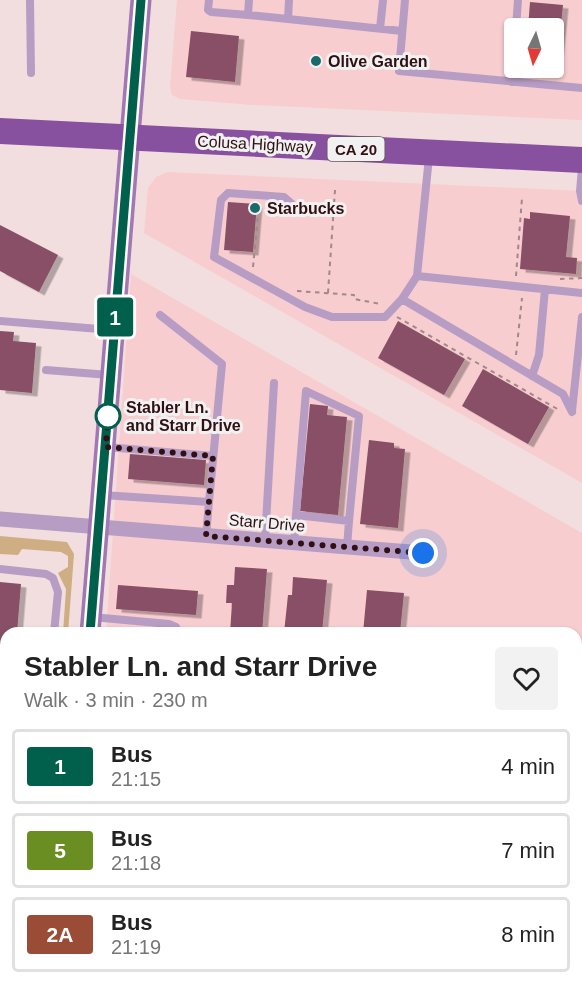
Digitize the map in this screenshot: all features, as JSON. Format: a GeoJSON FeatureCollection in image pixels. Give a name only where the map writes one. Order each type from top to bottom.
{"type":"FeatureCollection","features":[{"type":"Feature","properties":{"kind":"highway","name":"Colusa Highway"},"geometry":{"type":"LineString","coordinates":[[0,131],[582,160]]}},
{"type":"Feature","properties":{"kind":"main road"},"geometry":{"type":"LineString","coordinates":[[90,625],[141,0]]}},
{"type":"Feature","properties":{"kind":"street","name":"Starr Drive"},"geometry":{"type":"LineString","coordinates":[[0,519],[423,553]]}},
{"type":"Feature","properties":{"kind":"lane"},"geometry":{"type":"LineString","coordinates":[[30,0],[31,73]]}},
{"type":"Feature","properties":{"kind":"lane"},"geometry":{"type":"LineString","coordinates":[[209,0],[208,10],[211,12],[402,31]]}},
{"type":"Feature","properties":{"kind":"lane"},"geometry":{"type":"LineString","coordinates":[[248,15],[249,0]]}},
{"type":"Feature","properties":{"kind":"lane"},"geometry":{"type":"LineString","coordinates":[[288,19],[289,0]]}},
{"type":"Feature","properties":{"kind":"lane"},"geometry":{"type":"LineString","coordinates":[[380,29],[382,0]]}},
{"type":"Feature","properties":{"kind":"lane"},"geometry":{"type":"LineString","coordinates":[[405,0],[399,70],[582,88]]}},
{"type":"Feature","properties":{"kind":"lane"},"geometry":{"type":"LineString","coordinates":[[517,18],[518,0]]}},
{"type":"Feature","properties":{"kind":"lane"},"geometry":{"type":"LineString","coordinates":[[292,207],[284,197],[228,193],[221,200],[214,257],[305,307],[332,317],[385,316],[402,299],[417,276],[429,153]]}},
{"type":"Feature","properties":{"kind":"lane"},"geometry":{"type":"LineString","coordinates":[[582,168],[580,191],[582,201]]}},
{"type":"Feature","properties":{"kind":"lane"},"geometry":{"type":"LineString","coordinates":[[417,276],[582,293]]}},
{"type":"Feature","properties":{"kind":"lane"},"geometry":{"type":"LineString","coordinates":[[532,376],[539,356],[545,290]]}},
{"type":"Feature","properties":{"kind":"lane"},"geometry":{"type":"LineString","coordinates":[[402,299],[563,394],[572,412],[582,317]]}},
{"type":"Feature","properties":{"kind":"lane"},"geometry":{"type":"LineString","coordinates":[[160,315],[222,364],[206,536]]}},
{"type":"Feature","properties":{"kind":"lane"},"geometry":{"type":"LineString","coordinates":[[0,321],[114,330]]}},
{"type":"Feature","properties":{"kind":"lane"},"geometry":{"type":"LineString","coordinates":[[46,370],[111,375]]}},
{"type":"Feature","properties":{"kind":"lane"},"geometry":{"type":"LineString","coordinates":[[265,540],[274,383]]}},
{"type":"Feature","properties":{"kind":"lane"},"geometry":{"type":"LineString","coordinates":[[294,543],[306,391],[358,416],[347,547]]}},
{"type":"Feature","properties":{"kind":"lane"},"geometry":{"type":"LineString","coordinates":[[106,447],[213,456]]}},
{"type":"Feature","properties":{"kind":"lane"},"geometry":{"type":"LineString","coordinates":[[101,495],[209,502]]}},
{"type":"Feature","properties":{"kind":"lane"},"geometry":{"type":"LineString","coordinates":[[296,515],[349,521]]}},
{"type":"Feature","properties":{"kind":"lane"},"geometry":{"type":"LineString","coordinates":[[0,569],[46,574],[53,578],[58,592],[55,627]]}},
{"type":"Feature","properties":{"kind":"lane"},"geometry":{"type":"LineString","coordinates":[[90,625],[169,624],[176,627]]}},
{"type":"Feature","properties":{"kind":"lane"},"geometry":{"type":"LineString","coordinates":[[128,993],[134,993]]}},
{"type":"Feature","properties":{"kind":"path"},"geometry":{"type":"LineString","coordinates":[[328,293],[335,190]]}},
{"type":"Feature","properties":{"kind":"shaded area"},"geometry":{"type":"Polygon","coordinates":[[[177,0],[582,0],[582,120],[252,105],[180,99],[172,95],[170,87],[177,0]]]}},
{"type":"Feature","properties":{"kind":"shaded area"},"geometry":{"type":"Polygon","coordinates":[[[167,172],[582,191],[582,483],[144,233],[148,188],[156,177],[167,172]]]}},
{"type":"Feature","properties":{"kind":"shaded area"},"geometry":{"type":"Polygon","coordinates":[[[131,274],[582,533],[582,627],[106,627],[131,274]]]}},
{"type":"Feature","properties":{"kind":"shaded area"},"geometry":{"type":"Polygon","coordinates":[[[0,536],[67,542],[74,554],[68,627],[63,627],[66,589],[58,573],[68,567],[68,556],[61,552],[22,549],[18,555],[0,554],[0,536]]]}},
{"type":"Feature","properties":{"kind":"building"},"geometry":{"type":"Polygon","coordinates":[[[530,2],[563,5],[562,18],[529,18],[530,2]]]}},
{"type":"Feature","properties":{"kind":"building"},"geometry":{"type":"Polygon","coordinates":[[[191,31],[239,36],[235,82],[186,77],[191,31]]]}},
{"type":"Feature","properties":{"kind":"building"},"geometry":{"type":"Polygon","coordinates":[[[228,202],[257,204],[253,252],[224,250],[228,202]]]}},
{"type":"Feature","properties":{"kind":"building"},"geometry":{"type":"Polygon","coordinates":[[[530,212],[570,216],[566,257],[577,258],[576,274],[520,269],[524,218],[530,219],[530,212]]]}},
{"type":"Feature","properties":{"kind":"building"},"geometry":{"type":"Polygon","coordinates":[[[0,225],[58,255],[39,292],[0,271],[0,225]]]}},
{"type":"Feature","properties":{"kind":"building"},"geometry":{"type":"Polygon","coordinates":[[[398,321],[465,359],[444,395],[378,358],[398,321]]]}},
{"type":"Feature","properties":{"kind":"building"},"geometry":{"type":"Polygon","coordinates":[[[0,331],[14,332],[13,341],[36,343],[32,393],[0,390],[0,331]]]}},
{"type":"Feature","properties":{"kind":"building"},"geometry":{"type":"Polygon","coordinates":[[[483,369],[549,407],[528,444],[462,406],[483,369]]]}},
{"type":"Feature","properties":{"kind":"building"},"geometry":{"type":"Polygon","coordinates":[[[310,404],[328,406],[327,415],[347,417],[338,515],[300,511],[310,404]]]}},
{"type":"Feature","properties":{"kind":"building"},"geometry":{"type":"Polygon","coordinates":[[[369,440],[394,443],[394,448],[405,449],[398,528],[360,524],[369,440]]]}},
{"type":"Feature","properties":{"kind":"building"},"geometry":{"type":"Polygon","coordinates":[[[130,454],[206,460],[204,485],[128,479],[130,454]]]}},
{"type":"Feature","properties":{"kind":"building"},"geometry":{"type":"Polygon","coordinates":[[[235,567],[267,569],[262,627],[230,627],[232,603],[226,603],[227,585],[234,585],[235,567]]]}},
{"type":"Feature","properties":{"kind":"building"},"geometry":{"type":"Polygon","coordinates":[[[293,577],[327,580],[323,627],[285,627],[288,595],[292,595],[293,577]]]}},
{"type":"Feature","properties":{"kind":"building"},"geometry":{"type":"Polygon","coordinates":[[[0,582],[21,584],[17,627],[0,627],[0,582]]]}},
{"type":"Feature","properties":{"kind":"building"},"geometry":{"type":"Polygon","coordinates":[[[118,585],[198,591],[196,615],[116,609],[118,585]]]}},
{"type":"Feature","properties":{"kind":"building"},"geometry":{"type":"Polygon","coordinates":[[[367,590],[404,593],[401,627],[364,627],[367,590]]]}},
{"type":"Feature","properties":{"kind":"bus line","name":"1"},"geometry":{"type":"LineString","coordinates":[[90,627],[141,0]]}},
{"type":"Feature","properties":{"kind":"place","name":"Olive Garden"},"geometry":{"type":"Point","coordinates":[316,61]}},
{"type":"Feature","properties":{"kind":"place","name":"Starbucks"},"geometry":{"type":"Point","coordinates":[255,208]}},
{"type":"Feature","properties":{"kind":"place","name":"Stabler Ln. and Starr Drive"},"geometry":{"type":"Point","coordinates":[108,416]}},
{"type":"Feature","properties":{"kind":"route"},"geometry":{"type":"LineString","coordinates":[[108,416],[108,411],[106,447],[213,456],[206,536],[423,553]]}}]}
